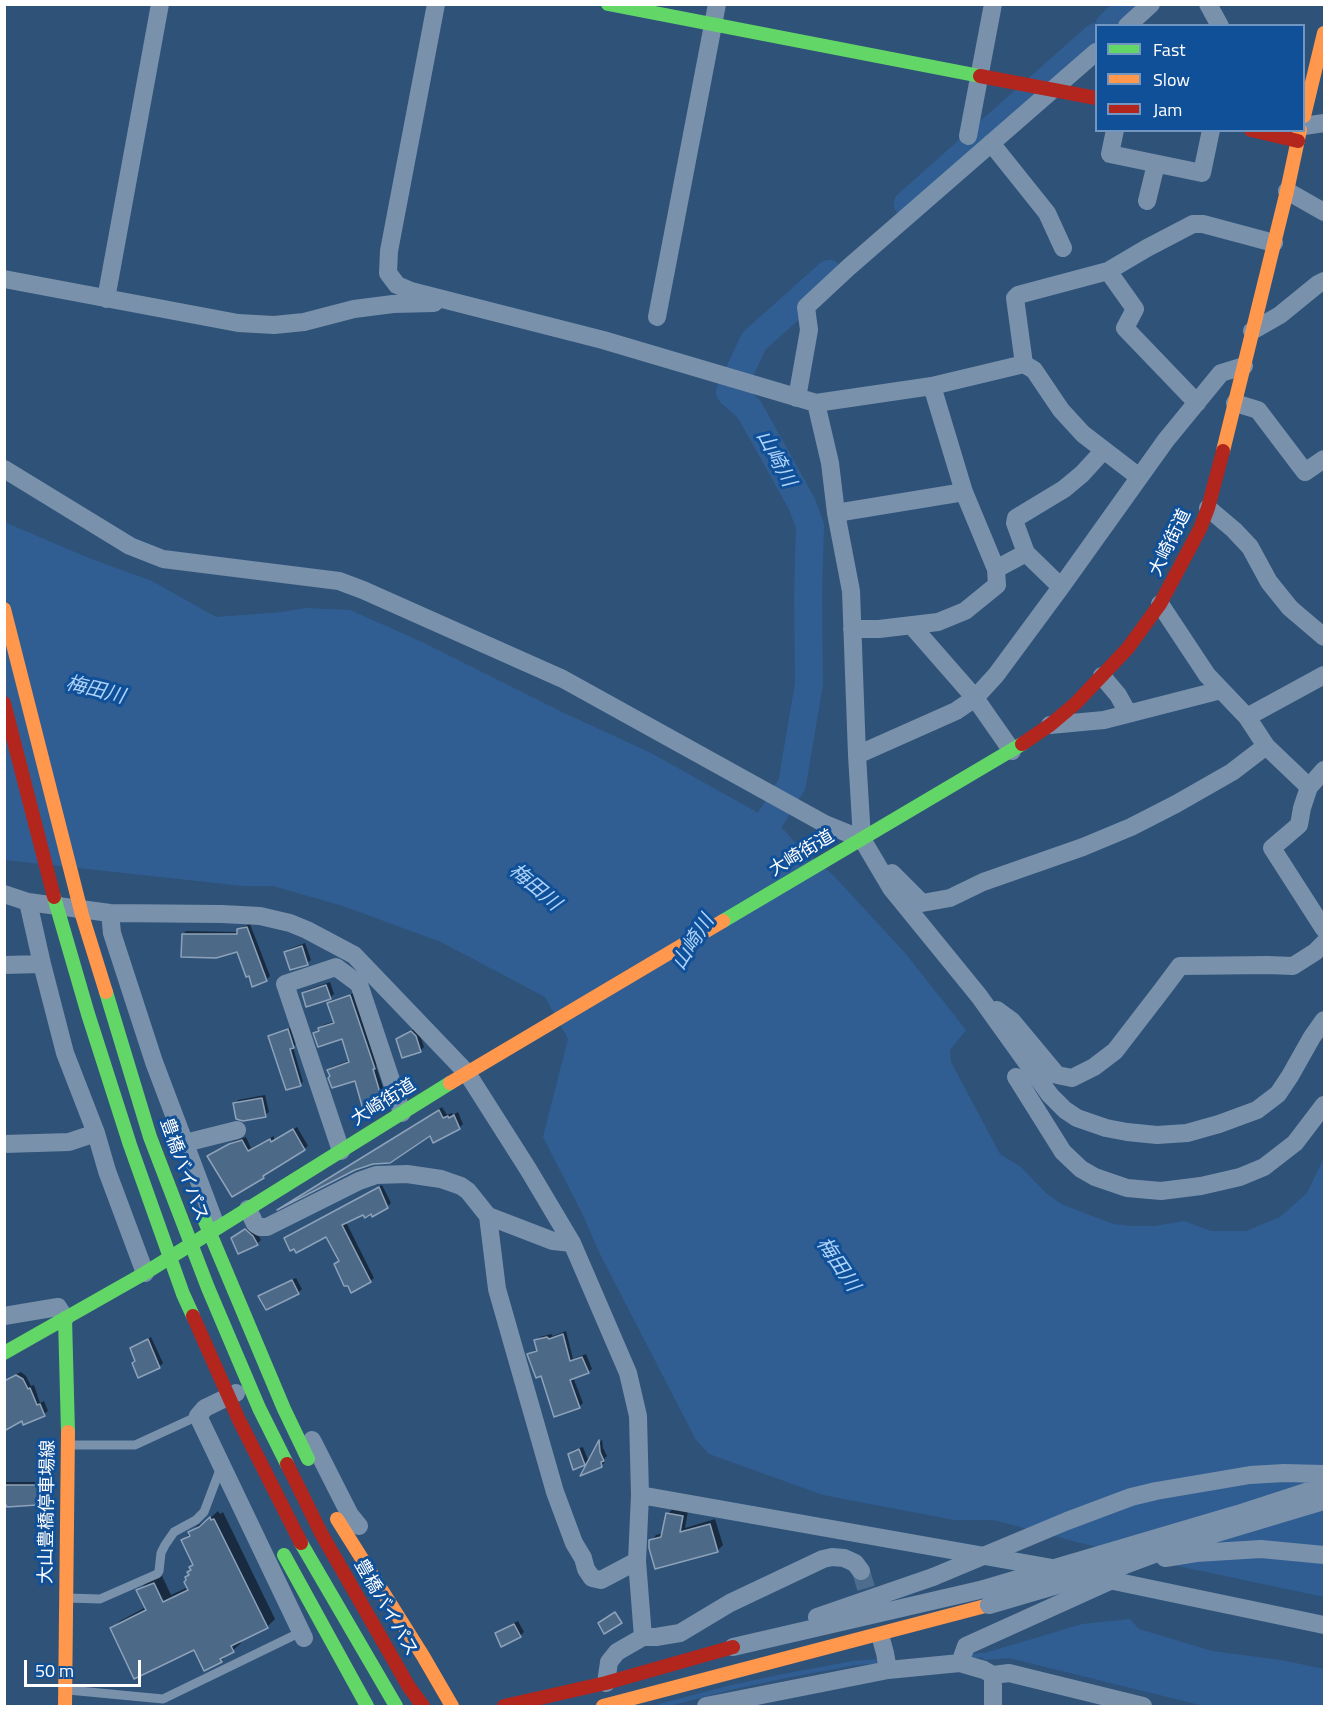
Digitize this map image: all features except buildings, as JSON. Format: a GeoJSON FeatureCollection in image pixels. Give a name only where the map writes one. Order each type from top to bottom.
{"type":"FeatureCollection","features":[{"type":"Feature","properties":{"kind":"main road"},"geometry":{"type":"LineString","coordinates":[[608,4],[1095,98]]}},
{"type":"Feature","properties":{"kind":"main road"},"geometry":{"type":"LineString","coordinates":[[1305,112],[1324,33]]}},
{"type":"Feature","properties":{"kind":"main road"},"geometry":{"type":"LineString","coordinates":[[1278,132],[1300,133]]}},
{"type":"Feature","properties":{"kind":"main road","name":"大崎街道"},"geometry":{"type":"LineString","coordinates":[[4,1353],[65,1318],[153,1274],[217,1228],[471,1070],[830,859],[865,844],[1012,751],[1050,725],[1076,703],[1128,648],[1160,604],[1200,529],[1208,508],[1235,403],[1300,133]]}},
{"type":"Feature","properties":{"kind":"main road","name":"豊橋バイパス"},"geometry":{"type":"LineString","coordinates":[[4,609],[82,915],[150,1137],[208,1288],[259,1408],[321,1533],[409,1687],[423,1707]]}},
{"type":"Feature","properties":{"kind":"main road"},"geometry":{"type":"LineString","coordinates":[[4,703],[59,916],[88,1014],[130,1145],[183,1294],[239,1420],[301,1545],[396,1707]]}},
{"type":"Feature","properties":{"kind":"main road"},"geometry":{"type":"LineString","coordinates":[[105,989],[142,1068],[284,1409],[337,1519],[423,1656],[452,1707]]}},
{"type":"Feature","properties":{"kind":"main road"},"geometry":{"type":"LineString","coordinates":[[88,1014],[91,1071]]}},
{"type":"Feature","properties":{"kind":"main road"},"geometry":{"type":"LineString","coordinates":[[101,1127],[113,1142]]}},
{"type":"Feature","properties":{"kind":"main road"},"geometry":{"type":"LineString","coordinates":[[134,1205],[153,1274]]}},
{"type":"Feature","properties":{"kind":"main road"},"geometry":{"type":"LineString","coordinates":[[217,1228],[280,1372]]}},
{"type":"Feature","properties":{"kind":"main road","name":"大山豊橋停車場線"},"geometry":{"type":"LineString","coordinates":[[65,1318],[67,1445],[65,1707]]}},
{"type":"Feature","properties":{"kind":"main road"},"geometry":{"type":"LineString","coordinates":[[210,1394],[220,1415]]}},
{"type":"Feature","properties":{"kind":"main road"},"geometry":{"type":"LineString","coordinates":[[282,1549],[368,1707]]}},
{"type":"Feature","properties":{"kind":"main road"},"geometry":{"type":"LineString","coordinates":[[603,1707],[986,1597]]}},
{"type":"Feature","properties":{"kind":"main road"},"geometry":{"type":"LineString","coordinates":[[504,1707],[606,1683],[733,1647]]}},
{"type":"Feature","properties":{"kind":"street"},"geometry":{"type":"LineString","coordinates":[[106,299],[160,4]]}},
{"type":"Feature","properties":{"kind":"street"},"geometry":{"type":"LineString","coordinates":[[436,4],[387,262],[388,273],[397,285],[411,291],[603,340],[816,403],[932,386],[1024,364],[1034,370],[1061,410],[1083,434],[1139,477]]}},
{"type":"Feature","properties":{"kind":"street"},"geometry":{"type":"LineString","coordinates":[[657,317],[717,4]]}},
{"type":"Feature","properties":{"kind":"street"},"geometry":{"type":"LineString","coordinates":[[968,136],[993,4]]}},
{"type":"Feature","properties":{"kind":"street"},"geometry":{"type":"LineString","coordinates":[[1129,24],[1151,4]]}},
{"type":"Feature","properties":{"kind":"street"},"geometry":{"type":"LineString","coordinates":[[1208,4],[1219,24]]}},
{"type":"Feature","properties":{"kind":"street"},"geometry":{"type":"LineString","coordinates":[[797,398],[809,330],[806,307],[991,143],[1049,88],[1095,53]]}},
{"type":"Feature","properties":{"kind":"street"},"geometry":{"type":"LineString","coordinates":[[1305,131],[1324,123]]}},
{"type":"Feature","properties":{"kind":"street"},"geometry":{"type":"LineString","coordinates":[[1115,132],[1110,154],[1203,173],[1211,132]]}},
{"type":"Feature","properties":{"kind":"street"},"geometry":{"type":"LineString","coordinates":[[991,143],[1047,213],[1063,248]]}},
{"type":"Feature","properties":{"kind":"street"},"geometry":{"type":"LineString","coordinates":[[1147,201],[1156,164]]}},
{"type":"Feature","properties":{"kind":"street"},"geometry":{"type":"LineString","coordinates":[[1287,191],[1324,212]]}},
{"type":"Feature","properties":{"kind":"street"},"geometry":{"type":"LineString","coordinates":[[1024,364],[1016,298],[1018,295],[1108,271],[1163,238],[1193,224],[1203,224],[1274,243]]}},
{"type":"Feature","properties":{"kind":"street"},"geometry":{"type":"LineString","coordinates":[[1108,271],[1135,309],[1125,328],[1197,403]]}},
{"type":"Feature","properties":{"kind":"street"},"geometry":{"type":"LineString","coordinates":[[4,279],[238,323],[274,325],[304,322],[354,309],[393,304],[457,302]]}},
{"type":"Feature","properties":{"kind":"street"},"geometry":{"type":"LineString","coordinates":[[1252,331],[1280,315],[1324,281]]}},
{"type":"Feature","properties":{"kind":"street"},"geometry":{"type":"LineString","coordinates":[[857,755],[956,711],[975,698],[996,675],[1062,587],[1166,440],[1221,373],[1244,366]]}},
{"type":"Feature","properties":{"kind":"street"},"geometry":{"type":"LineString","coordinates":[[852,629],[879,629],[938,622],[965,611],[996,585],[996,568],[964,492],[932,386]]}},
{"type":"Feature","properties":{"kind":"street"},"geometry":{"type":"LineString","coordinates":[[816,403],[830,463],[836,513],[851,591],[857,755],[865,844],[891,888],[979,996],[1050,1095],[1077,1118],[1106,1128],[1157,1135],[1187,1133],[1257,1110],[1278,1094],[1324,1020]]}},
{"type":"Feature","properties":{"kind":"street"},"geometry":{"type":"LineString","coordinates":[[1235,403],[1258,410],[1305,472],[1324,459]]}},
{"type":"Feature","properties":{"kind":"street"},"geometry":{"type":"LineString","coordinates":[[1062,587],[1026,553],[1015,523],[1016,518],[1064,489],[1082,474],[1104,450]]}},
{"type":"Feature","properties":{"kind":"street"},"geometry":{"type":"LineString","coordinates":[[4,469],[130,546],[163,559],[339,581],[563,679],[865,844],[922,903],[950,898],[983,882],[1083,847],[1131,827],[1232,772],[1266,746]]}},
{"type":"Feature","properties":{"kind":"street"},"geometry":{"type":"LineString","coordinates":[[836,513],[964,492]]}},
{"type":"Feature","properties":{"kind":"street"},"geometry":{"type":"LineString","coordinates":[[1208,508],[1250,547],[1269,582],[1290,608],[1324,637]]}},
{"type":"Feature","properties":{"kind":"street"},"geometry":{"type":"LineString","coordinates":[[996,568],[1026,553]]}},
{"type":"Feature","properties":{"kind":"street"},"geometry":{"type":"LineString","coordinates":[[1160,604],[1202,666],[1247,717],[1266,746],[1309,787]]}},
{"type":"Feature","properties":{"kind":"street"},"geometry":{"type":"LineString","coordinates":[[912,626],[975,698],[1012,751]]}},
{"type":"Feature","properties":{"kind":"street"},"geometry":{"type":"LineString","coordinates":[[1247,717],[1324,675]]}},
{"type":"Feature","properties":{"kind":"street"},"geometry":{"type":"LineString","coordinates":[[1102,676],[1118,695],[1128,713]]}},
{"type":"Feature","properties":{"kind":"street"},"geometry":{"type":"LineString","coordinates":[[1050,725],[1104,720],[1221,690]]}},
{"type":"Feature","properties":{"kind":"street"},"geometry":{"type":"LineString","coordinates":[[1324,770],[1309,787],[1299,825],[1272,848],[1324,929]]}},
{"type":"Feature","properties":{"kind":"street"},"geometry":{"type":"LineString","coordinates":[[4,894],[28,902],[110,913],[260,916],[290,923],[324,937],[354,955],[471,1070],[572,1243],[628,1372],[638,1416],[640,1495],[637,1561],[643,1636]]}},
{"type":"Feature","properties":{"kind":"street"},"geometry":{"type":"LineString","coordinates":[[28,902],[65,1053],[101,1127],[107,1171],[153,1274]]}},
{"type":"Feature","properties":{"kind":"street"},"geometry":{"type":"LineString","coordinates":[[110,913],[112,933],[153,1062],[217,1228]]}},
{"type":"Feature","properties":{"kind":"street"},"geometry":{"type":"LineString","coordinates":[[979,996],[1012,1022],[1058,1076],[1072,1078],[1094,1066],[1114,1051],[1180,966],[1268,964],[1293,966],[1316,952],[1324,943]]}},
{"type":"Feature","properties":{"kind":"street"},"geometry":{"type":"LineString","coordinates":[[4,964],[42,964]]}},
{"type":"Feature","properties":{"kind":"street"},"geometry":{"type":"LineString","coordinates":[[341,1151],[285,984],[336,967],[359,984],[402,1113]]}},
{"type":"Feature","properties":{"kind":"street"},"geometry":{"type":"LineString","coordinates":[[1016,1077],[1063,1152],[1081,1169],[1095,1177],[1127,1188],[1161,1191],[1201,1186],[1240,1177],[1264,1167],[1295,1143],[1324,1105]]}},
{"type":"Feature","properties":{"kind":"street"},"geometry":{"type":"LineString","coordinates":[[4,1144],[69,1142],[101,1127]]}},
{"type":"Feature","properties":{"kind":"street"},"geometry":{"type":"LineString","coordinates":[[185,1143],[237,1130]]}},
{"type":"Feature","properties":{"kind":"street"},"geometry":{"type":"LineString","coordinates":[[248,1209],[255,1224],[267,1227],[358,1181],[376,1175],[396,1173],[441,1179],[461,1186],[468,1191],[488,1216],[553,1241],[572,1243]]}},
{"type":"Feature","properties":{"kind":"street"},"geometry":{"type":"LineString","coordinates":[[488,1216],[497,1289],[552,1481],[574,1543],[592,1578],[601,1580],[637,1561]]}},
{"type":"Feature","properties":{"kind":"street"},"geometry":{"type":"LineString","coordinates":[[4,1316],[58,1307],[65,1318]]}},
{"type":"Feature","properties":{"kind":"street"},"geometry":{"type":"LineString","coordinates":[[303,1635],[198,1416],[205,1408],[280,1372],[350,1515],[441,1658]]}},
{"type":"Feature","properties":{"kind":"street"},"geometry":{"type":"LineString","coordinates":[[733,1647],[933,1577],[1131,1497],[1250,1475],[1324,1474]]}},
{"type":"Feature","properties":{"kind":"street"},"geometry":{"type":"LineString","coordinates":[[986,1597],[1324,1486]]}},
{"type":"Feature","properties":{"kind":"street"},"geometry":{"type":"LineString","coordinates":[[640,1495],[996,1557],[1117,1573],[1324,1625]]}},
{"type":"Feature","properties":{"kind":"street"},"geometry":{"type":"LineString","coordinates":[[706,1707],[886,1658],[962,1657],[1117,1573],[1184,1543],[1324,1501]]}},
{"type":"Feature","properties":{"kind":"street"},"geometry":{"type":"LineString","coordinates":[[733,1647],[1117,1573],[1196,1553],[1261,1549],[1324,1555]]}},
{"type":"Feature","properties":{"kind":"street"},"geometry":{"type":"LineString","coordinates":[[606,1683],[609,1662],[617,1652],[643,1636],[656,1637],[680,1633],[730,1603],[823,1559],[844,1558],[855,1563],[861,1571]]}},
{"type":"Feature","properties":{"kind":"street"},"geometry":{"type":"LineString","coordinates":[[962,1657],[993,1675],[1009,1673],[1143,1707]]}},
{"type":"Feature","properties":{"kind":"street"},"geometry":{"type":"LineString","coordinates":[[993,1675],[993,1707]]}},
{"type":"Feature","properties":{"kind":"lane"},"geometry":{"type":"LineString","coordinates":[[67,1445],[135,1445],[198,1416]]}},
{"type":"Feature","properties":{"kind":"lane"},"geometry":{"type":"LineString","coordinates":[[65,1598],[100,1599],[157,1574],[163,1548],[171,1536],[204,1512],[222,1466]]}},
{"type":"Feature","properties":{"kind":"lane"},"geometry":{"type":"LineString","coordinates":[[65,1689],[163,1699],[303,1635]]}},
{"type":"Feature","properties":{"kind":"water","name":"梅田川"},"geometry":{"type":"Polygon","coordinates":[[[4,522],[89,558],[152,581],[216,617],[305,608],[350,610],[420,641],[560,711],[651,753],[762,815],[785,831],[799,847],[835,877],[905,953],[966,1030],[950,1050],[951,1062],[1000,1154],[1021,1167],[1046,1193],[1061,1204],[1113,1224],[1155,1226],[1184,1221],[1211,1231],[1246,1231],[1280,1217],[1307,1193],[1324,1158],[1324,1597],[1126,1555],[994,1520],[954,1520],[823,1495],[709,1454],[696,1440],[600,1254],[543,1137],[568,1039],[545,997],[441,942],[343,906],[273,886],[243,886],[5,860],[4,522]]]}},
{"type":"Feature","properties":{"kind":"water"},"geometry":{"type":"Polygon","coordinates":[[[1130,1619],[1139,1629],[1212,1651],[1281,1660],[1324,1669],[1324,1706],[1204,1706],[1009,1658],[983,1660],[985,1653],[1082,1624],[1130,1619]]]}},
{"type":"Feature","properties":{"kind":"waterway","name":"山崎川"},"geometry":{"type":"LineString","coordinates":[[1111,24],[1132,4]]}},
{"type":"Feature","properties":{"kind":"waterway","name":"山崎川"},"geometry":{"type":"LineString","coordinates":[[908,204],[1095,38]]}},
{"type":"Feature","properties":{"kind":"waterway","name":"山崎川"},"geometry":{"type":"LineString","coordinates":[[749,854],[792,784],[809,684],[810,526],[802,504],[749,409],[730,392],[754,341],[829,274]]}},
{"type":"Feature","properties":{"kind":"waterway"},"geometry":{"type":"LineString","coordinates":[[967,1656],[988,1655]]}},
{"type":"Feature","properties":{"kind":"waterway"},"geometry":{"type":"LineString","coordinates":[[660,1706],[785,1676],[854,1663],[883,1661]]}},
{"type":"Feature","properties":{"kind":"tunnel"},"geometry":{"type":"LineString","coordinates":[[861,1571],[873,1612]]}},
{"type":"Feature","properties":{"kind":"traffic: fast"},"geometry":{"type":"LineString","coordinates":[[608,4],[980,76]]}},
{"type":"Feature","properties":{"kind":"traffic: fast"},"geometry":{"type":"LineString","coordinates":[[723,921],[1022,744]]}},
{"type":"Feature","properties":{"kind":"traffic: fast"},"geometry":{"type":"LineString","coordinates":[[54,897],[130,1145],[193,1316]]}},
{"type":"Feature","properties":{"kind":"traffic: fast"},"geometry":{"type":"LineString","coordinates":[[106,992],[150,1137],[208,1288],[259,1408],[287,1464]]}},
{"type":"Feature","properties":{"kind":"traffic: fast"},"geometry":{"type":"LineString","coordinates":[[4,1353],[145,1273],[450,1083]]}},
{"type":"Feature","properties":{"kind":"traffic: fast"},"geometry":{"type":"LineString","coordinates":[[204,1219],[284,1409],[308,1459]]}},
{"type":"Feature","properties":{"kind":"traffic: fast"},"geometry":{"type":"LineString","coordinates":[[65,1318],[68,1432]]}},
{"type":"Feature","properties":{"kind":"traffic: fast"},"geometry":{"type":"LineString","coordinates":[[301,1543],[396,1706]]}},
{"type":"Feature","properties":{"kind":"traffic: fast"},"geometry":{"type":"LineString","coordinates":[[284,1555],[367,1706]]}},
{"type":"Feature","properties":{"kind":"traffic: slow"},"geometry":{"type":"LineString","coordinates":[[1305,112],[1324,33]]}},
{"type":"Feature","properties":{"kind":"traffic: slow"},"geometry":{"type":"LineString","coordinates":[[1223,451],[1300,132]]}},
{"type":"Feature","properties":{"kind":"traffic: slow"},"geometry":{"type":"LineString","coordinates":[[4,609],[82,915],[106,992]]}},
{"type":"Feature","properties":{"kind":"traffic: slow"},"geometry":{"type":"LineString","coordinates":[[450,1083],[723,921]]}},
{"type":"Feature","properties":{"kind":"traffic: slow"},"geometry":{"type":"LineString","coordinates":[[65,1706],[68,1432]]}},
{"type":"Feature","properties":{"kind":"traffic: slow"},"geometry":{"type":"LineString","coordinates":[[337,1519],[452,1706]]}},
{"type":"Feature","properties":{"kind":"traffic: slow"},"geometry":{"type":"LineString","coordinates":[[603,1706],[989,1605]]}},
{"type":"Feature","properties":{"kind":"traffic: jam"},"geometry":{"type":"LineString","coordinates":[[980,76],[1095,98]]}},
{"type":"Feature","properties":{"kind":"traffic: jam"},"geometry":{"type":"LineString","coordinates":[[1260,132],[1298,141]]}},
{"type":"Feature","properties":{"kind":"traffic: jam"},"geometry":{"type":"LineString","coordinates":[[1022,744],[1076,703],[1128,648],[1160,604],[1200,529],[1223,451]]}},
{"type":"Feature","properties":{"kind":"traffic: jam"},"geometry":{"type":"LineString","coordinates":[[4,703],[54,897]]}},
{"type":"Feature","properties":{"kind":"traffic: jam"},"geometry":{"type":"LineString","coordinates":[[193,1316],[239,1420],[301,1543]]}},
{"type":"Feature","properties":{"kind":"traffic: jam"},"geometry":{"type":"LineString","coordinates":[[287,1464],[321,1533],[409,1687],[423,1706]]}},
{"type":"Feature","properties":{"kind":"traffic: jam"},"geometry":{"type":"LineString","coordinates":[[504,1706],[606,1683],[733,1647]]}}]}
